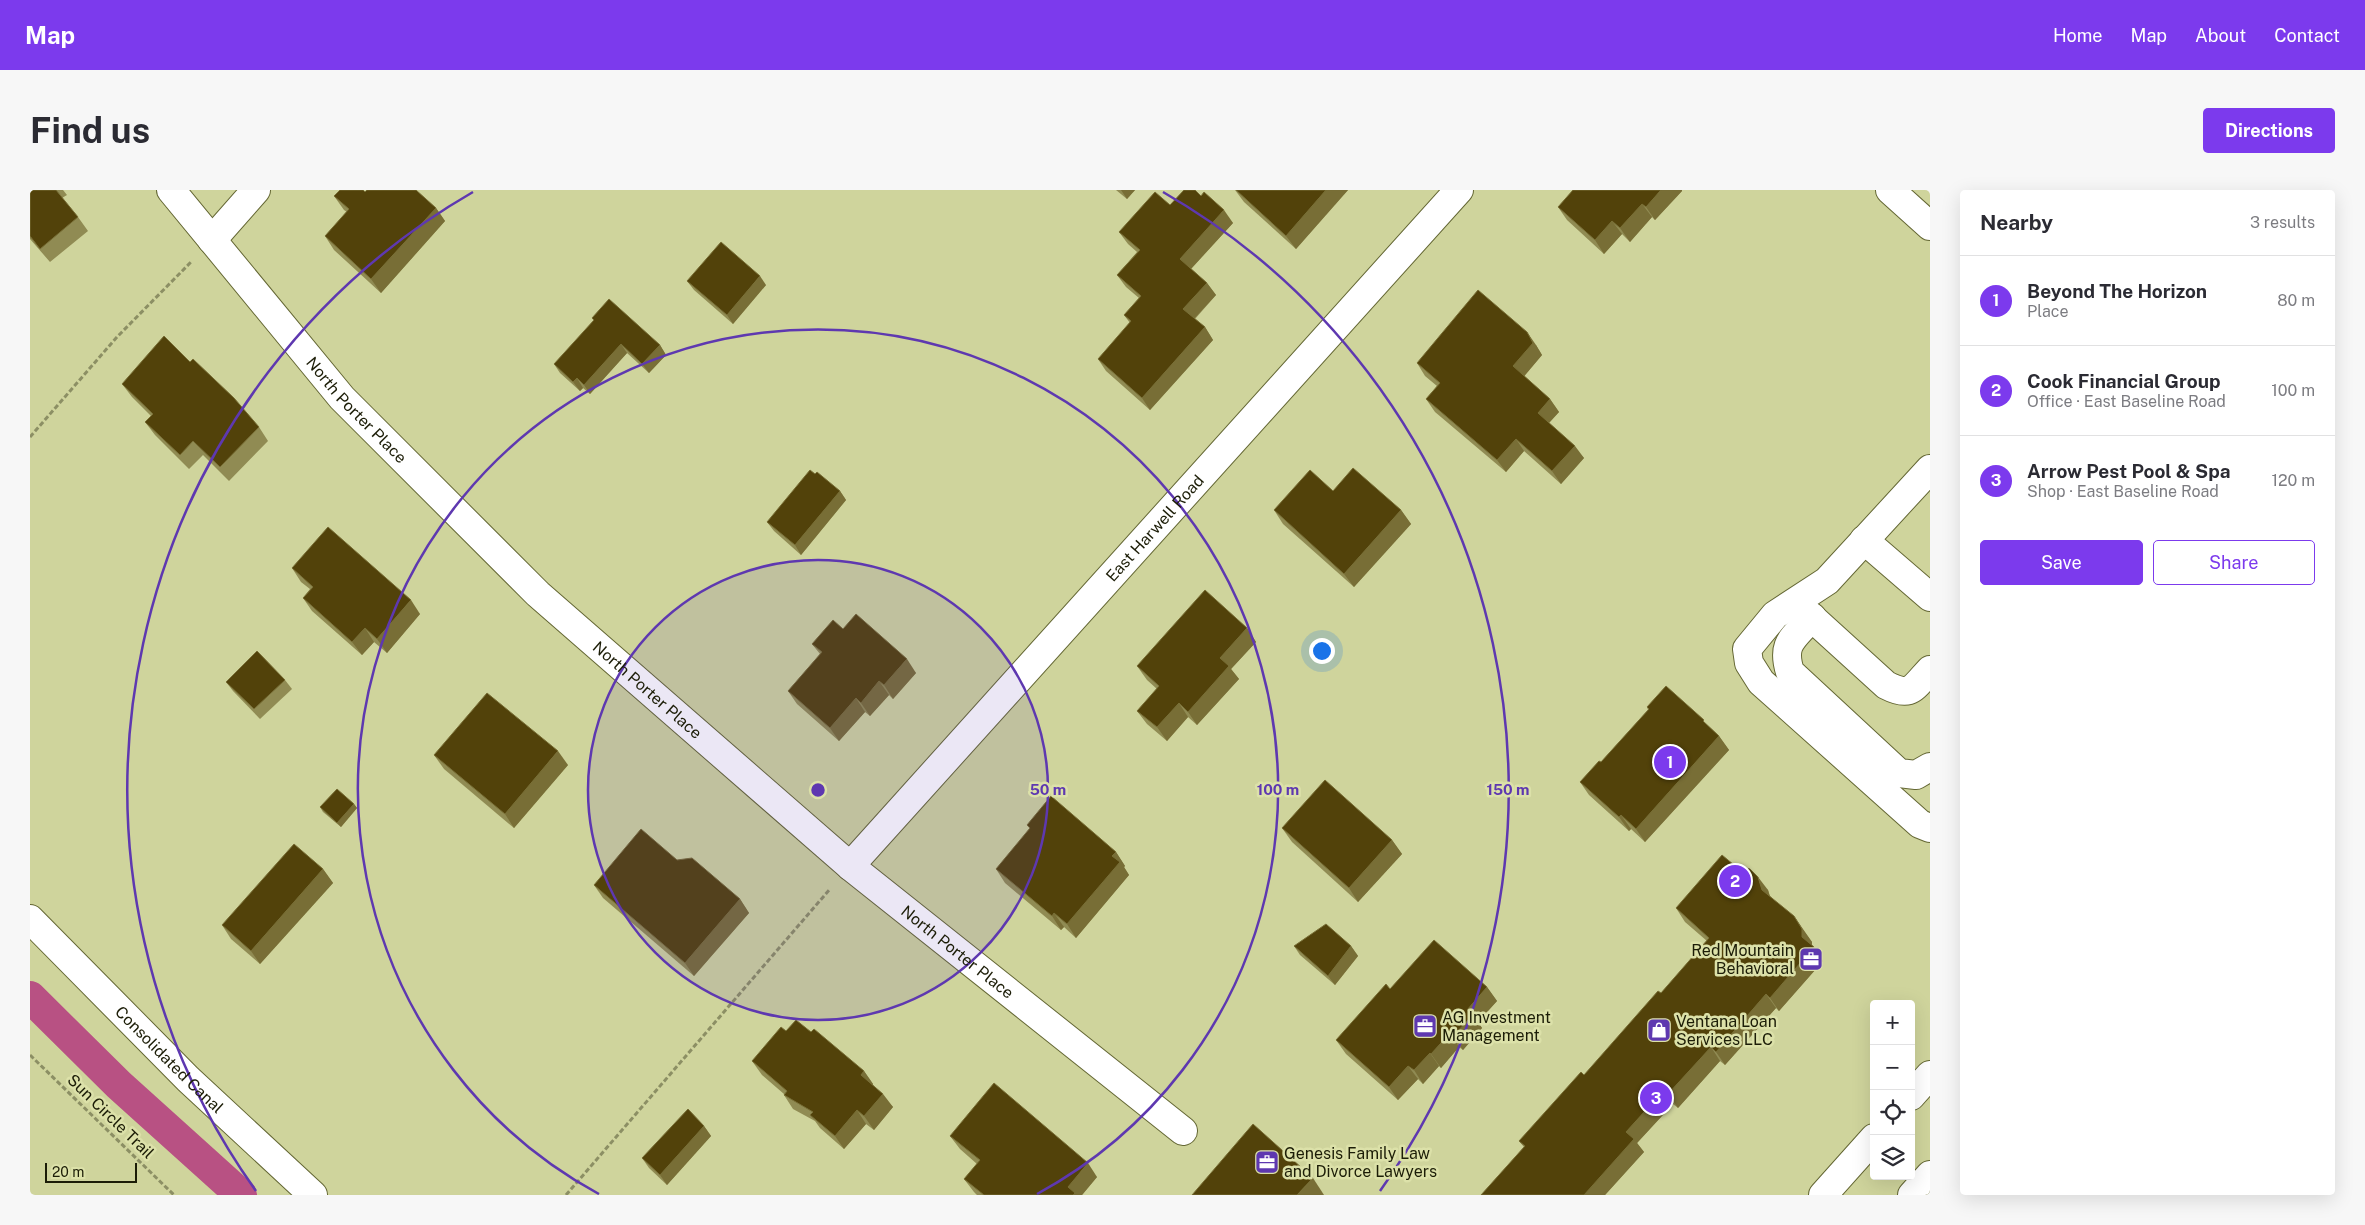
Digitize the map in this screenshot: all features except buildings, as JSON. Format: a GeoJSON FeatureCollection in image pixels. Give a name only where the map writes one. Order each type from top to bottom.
{"type":"FeatureCollection","features":[{"type":"Feature","properties":{"kind":"street","name":"North Porter Place"},"geometry":{"type":"LineString","coordinates":[[171,190],[342,398],[538,594],[850,866],[1183,1131]]}},
{"type":"Feature","properties":{"kind":"street"},"geometry":{"type":"LineString","coordinates":[[212,240],[256,190]]}},
{"type":"Feature","properties":{"kind":"street","name":"East Harwell Road"},"geometry":{"type":"LineString","coordinates":[[850,866],[1459,190]]}},
{"type":"Feature","properties":{"kind":"street"},"geometry":{"type":"LineString","coordinates":[[1890,190],[1930,226]]}},
{"type":"Feature","properties":{"kind":"street"},"geometry":{"type":"LineString","coordinates":[[1928,476],[1864,540],[1803,610],[1785,657],[1790,672],[1899,773],[1916,775],[1930,767]]}},
{"type":"Feature","properties":{"kind":"street"},"geometry":{"type":"LineString","coordinates":[[1864,540],[1930,598]]}},
{"type":"Feature","properties":{"kind":"street"},"geometry":{"type":"LineString","coordinates":[[1803,610],[1886,685],[1900,692],[1911,690],[1930,670]]}},
{"type":"Feature","properties":{"kind":"street"},"geometry":{"type":"LineString","coordinates":[[1803,610],[1775,615],[1747,648],[1749,663],[1761,682],[1920,824],[1930,828]]}},
{"type":"Feature","properties":{"kind":"street","name":"Consolidated Canal"},"geometry":{"type":"LineString","coordinates":[[30,919],[188,1079],[313,1195]]}},
{"type":"Feature","properties":{"kind":"street"},"geometry":{"type":"LineString","coordinates":[[1915,1092],[1930,1075]]}},
{"type":"Feature","properties":{"kind":"street"},"geometry":{"type":"LineString","coordinates":[[1824,1195],[1870,1143]]}},
{"type":"Feature","properties":{"kind":"street"},"geometry":{"type":"LineString","coordinates":[[1912,1195],[1930,1175]]}},
{"type":"Feature","properties":{"kind":"path"},"geometry":{"type":"LineString","coordinates":[[30,437],[118,337],[212,240]]}},
{"type":"Feature","properties":{"kind":"path"},"geometry":{"type":"LineString","coordinates":[[566,1195],[850,866]]}},
{"type":"Feature","properties":{"kind":"path","name":"Sun Circle Trail"},"geometry":{"type":"LineString","coordinates":[[30,1055],[174,1195]]}},
{"type":"Feature","properties":{"kind":"waterway"},"geometry":{"type":"LineString","coordinates":[[30,997],[119,1085],[241,1195]]}},
{"type":"Feature","properties":{"kind":"place","name":"Beyond The Horizon"},"geometry":{"type":"Point","coordinates":[1670,762]}},
{"type":"Feature","properties":{"kind":"place","name":"Cook Financial Group"},"geometry":{"type":"Point","coordinates":[1735,881]}},
{"type":"Feature","properties":{"kind":"place","name":"Red Mountain Behavioral"},"geometry":{"type":"Point","coordinates":[1811,959]}},
{"type":"Feature","properties":{"kind":"place","name":"AG Investment Management"},"geometry":{"type":"Point","coordinates":[1425,1026]}},
{"type":"Feature","properties":{"kind":"place","name":"Ventana Loan Services LLC"},"geometry":{"type":"Point","coordinates":[1659,1030]}},
{"type":"Feature","properties":{"kind":"place","name":"Arrow Pest Pool & Spa"},"geometry":{"type":"Point","coordinates":[1656,1098]}},
{"type":"Feature","properties":{"kind":"place","name":"Genesis Family Law and Divorce Lawyers"},"geometry":{"type":"Point","coordinates":[1267,1162]}}]}
